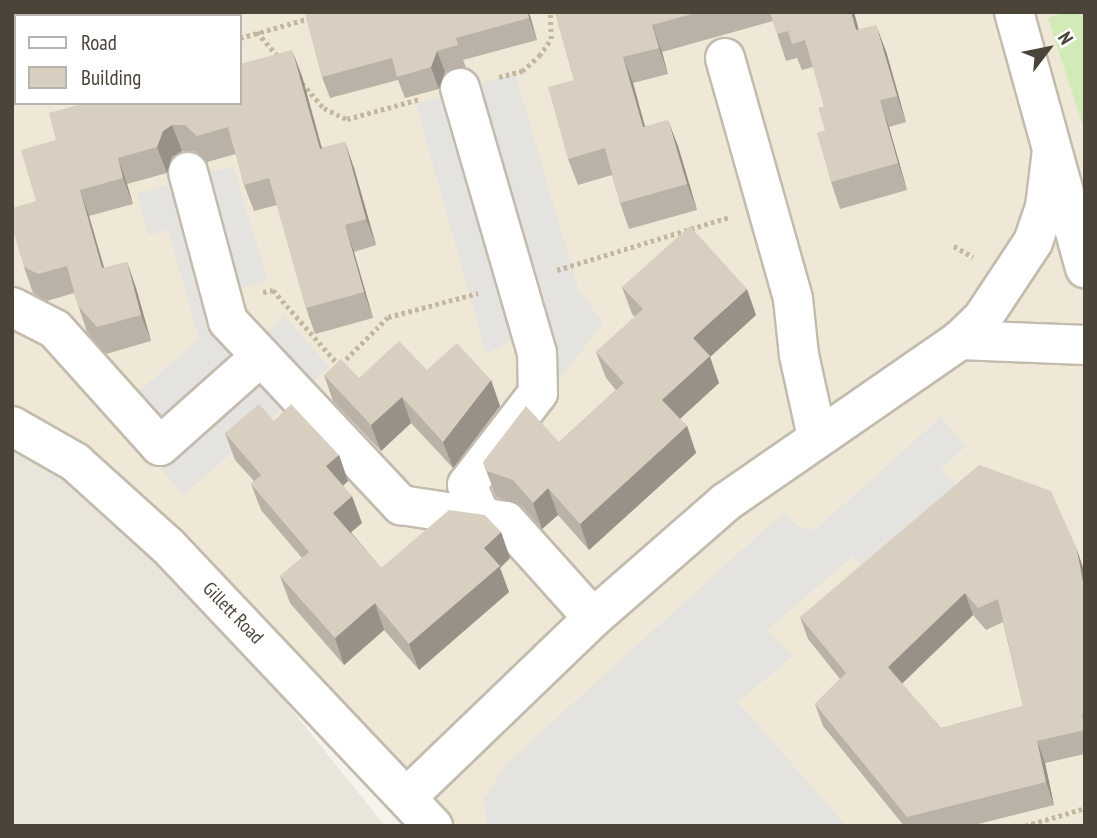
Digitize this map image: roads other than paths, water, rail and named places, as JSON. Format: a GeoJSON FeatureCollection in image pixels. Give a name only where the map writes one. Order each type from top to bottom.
{"type":"FeatureCollection","features":[{"type":"Feature","properties":{"kind":"street"},"geometry":{"type":"LineString","coordinates":[[1014,12],[1085,268]]}},
{"type":"Feature","properties":{"kind":"street"},"geometry":{"type":"LineString","coordinates":[[725,58],[793,299],[799,355],[817,437]]}},
{"type":"Feature","properties":{"kind":"street"},"geometry":{"type":"LineString","coordinates":[[460,88],[537,352],[538,393],[467,485],[481,517]]}},
{"type":"Feature","properties":{"kind":"street"},"geometry":{"type":"LineString","coordinates":[[407,797],[593,618],[726,502],[960,340],[1004,290],[1034,242],[1045,206],[1052,150]]}},
{"type":"Feature","properties":{"kind":"street"},"geometry":{"type":"LineString","coordinates":[[188,172],[228,321],[401,505],[506,520],[593,618]]}},
{"type":"Feature","properties":{"kind":"street"},"geometry":{"type":"LineString","coordinates":[[12,307],[55,329],[160,446],[261,356]]}},
{"type":"Feature","properties":{"kind":"street"},"geometry":{"type":"LineString","coordinates":[[960,340],[1085,345]]}},
{"type":"Feature","properties":{"kind":"street","name":"Gillett Road"},"geometry":{"type":"LineString","coordinates":[[12,426],[75,462],[168,546],[433,826]]}}]}
